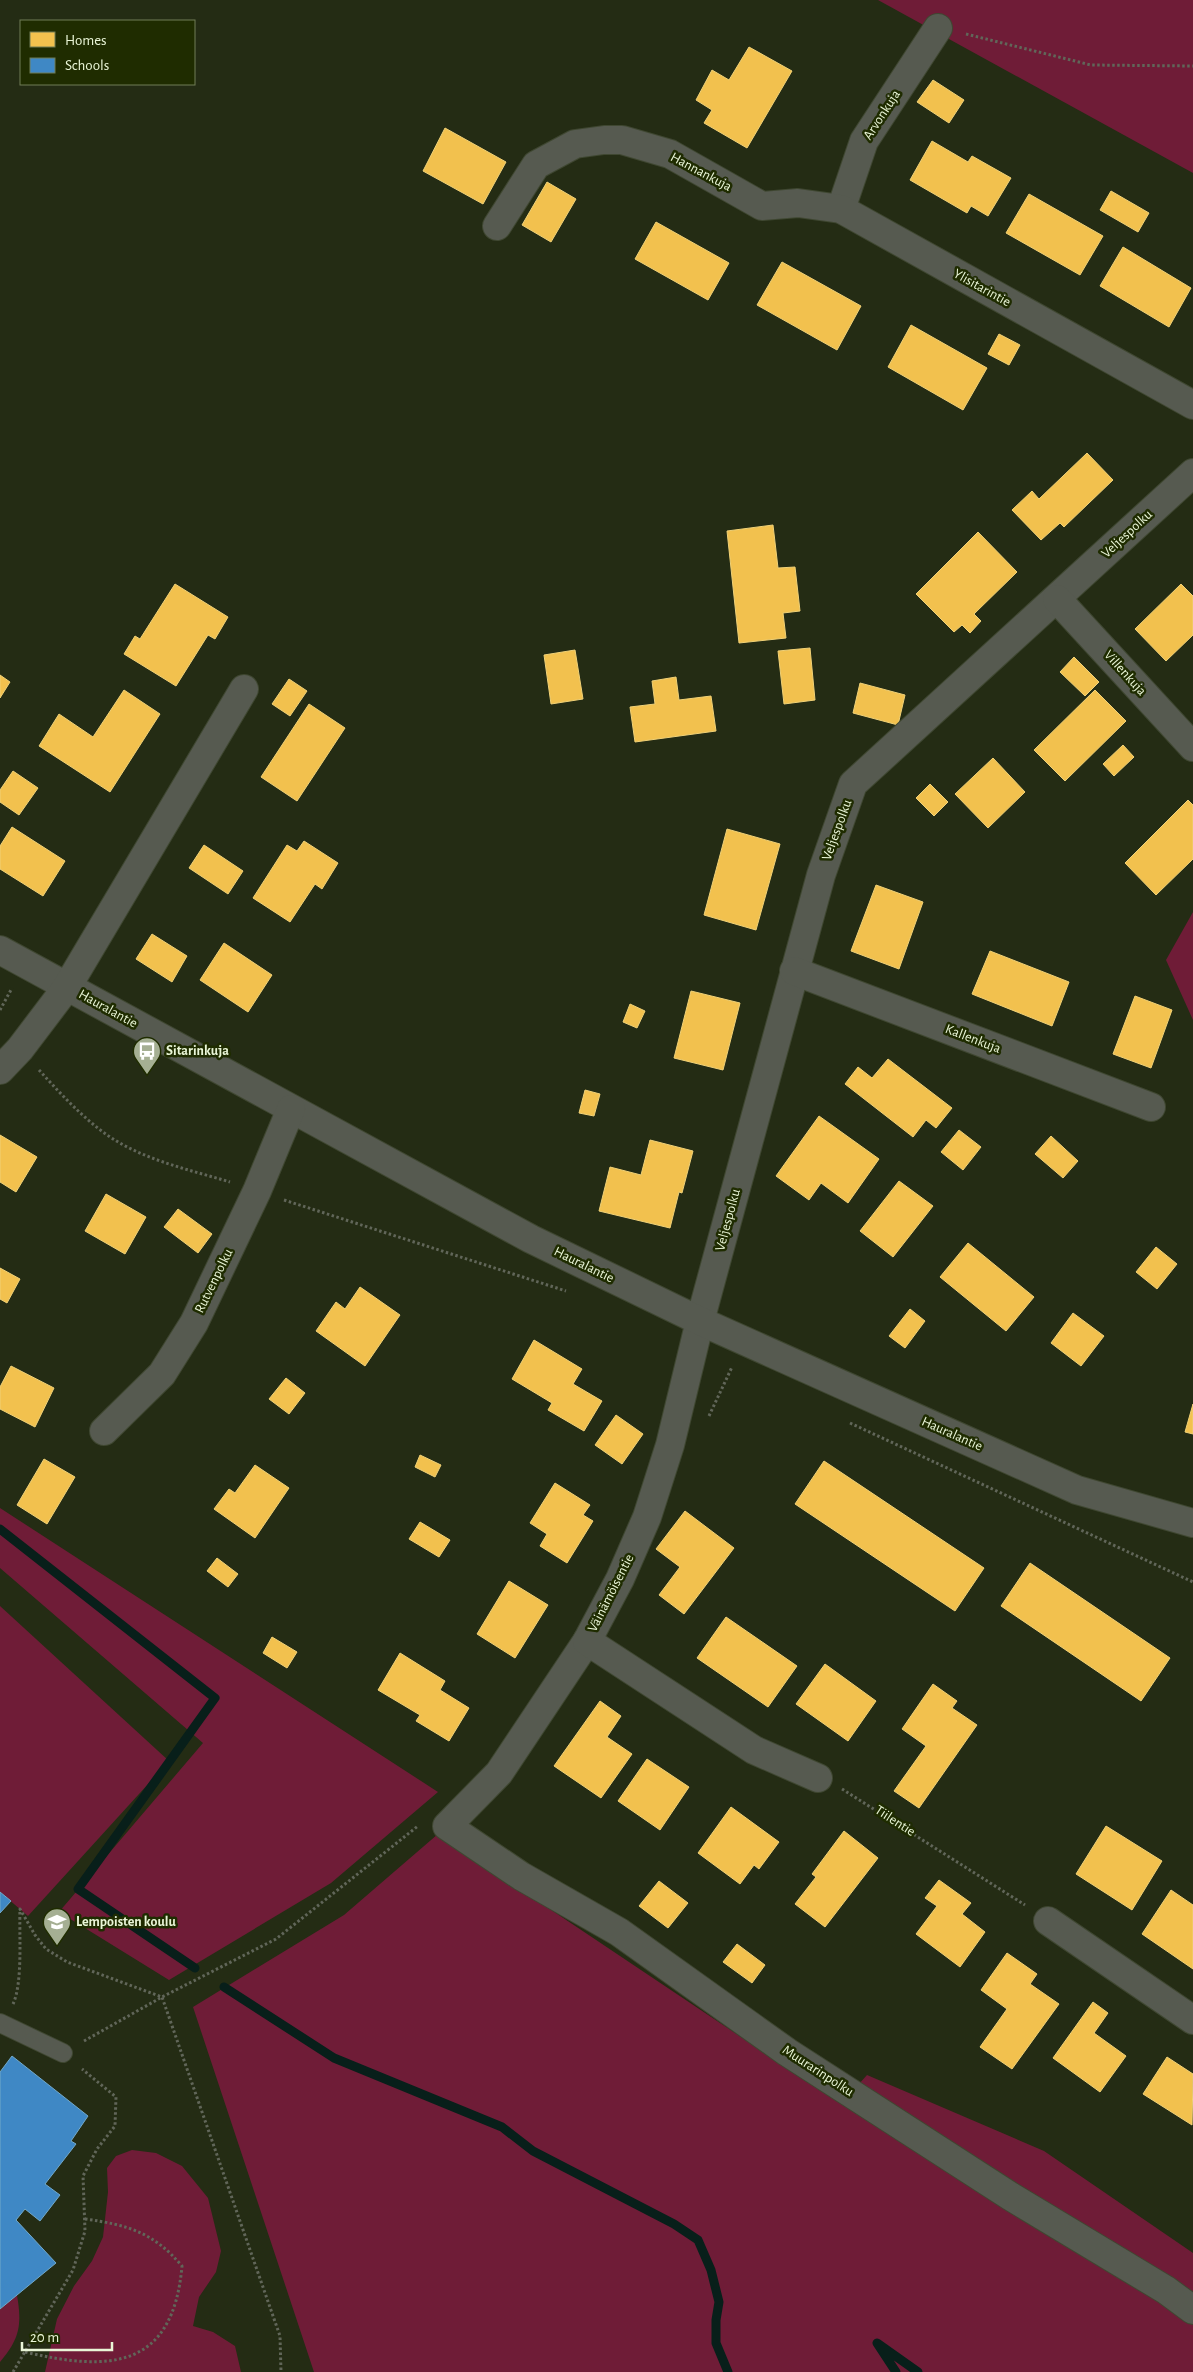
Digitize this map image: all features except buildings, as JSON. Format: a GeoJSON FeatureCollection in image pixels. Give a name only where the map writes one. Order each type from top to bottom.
{"type":"FeatureCollection","features":[{"type":"Feature","properties":{"kind":"street","name":"Arvonkuja"},"geometry":{"type":"LineString","coordinates":[[841,209],[864,141],[938,28]]}},
{"type":"Feature","properties":{"kind":"street","name":"Hannankuja"},"geometry":{"type":"LineString","coordinates":[[497,226],[536,165],[575,144],[604,140],[622,140],[670,154],[762,206]]}},
{"type":"Feature","properties":{"kind":"street","name":"Ylisitarintie"},"geometry":{"type":"LineString","coordinates":[[762,206],[798,203],[841,209],[1193,405]]}},
{"type":"Feature","properties":{"kind":"street","name":"Veljespolku"},"geometry":{"type":"LineString","coordinates":[[700,1321],[821,875],[853,784],[1058,599],[1193,473]]}},
{"type":"Feature","properties":{"kind":"street","name":"Villenkuja"},"geometry":{"type":"LineString","coordinates":[[1058,599],[1193,747]]}},
{"type":"Feature","properties":{"kind":"street"},"geometry":{"type":"LineString","coordinates":[[0,1070],[20,1049],[67,987],[244,689]]}},
{"type":"Feature","properties":{"kind":"street","name":"Hauralantie"},"geometry":{"type":"LineString","coordinates":[[0,950],[531,1239],[700,1321],[1077,1490],[1193,1523]]}},
{"type":"Feature","properties":{"kind":"street","name":"Kallenkuja"},"geometry":{"type":"LineString","coordinates":[[794,971],[1151,1107]]}},
{"type":"Feature","properties":{"kind":"street","name":"Rutvenpolku"},"geometry":{"type":"LineString","coordinates":[[104,1431],[162,1374],[194,1323],[257,1191],[291,1109]]}},
{"type":"Feature","properties":{"kind":"street","name":"Väinämöisentie"},"geometry":{"type":"LineString","coordinates":[[447,1826],[500,1773],[587,1641],[620,1579],[647,1517],[670,1445],[700,1321]]}},
{"type":"Feature","properties":{"kind":"street"},"geometry":{"type":"LineString","coordinates":[[587,1641],[754,1750],[818,1778]]}},
{"type":"Feature","properties":{"kind":"street","name":"Muurarinpolku"},"geometry":{"type":"LineString","coordinates":[[447,1826],[521,1876],[619,1932],[787,2052],[1010,2196],[1166,2290],[1193,2310]]}},
{"type":"Feature","properties":{"kind":"street"},"geometry":{"type":"LineString","coordinates":[[1048,1921],[1193,2020]]}},
{"type":"Feature","properties":{"kind":"lane"},"geometry":{"type":"LineString","coordinates":[[2,2024],[63,2053]]}},
{"type":"Feature","properties":{"kind":"path"},"geometry":{"type":"LineString","coordinates":[[938,28],[1091,65],[1193,66]]}},
{"type":"Feature","properties":{"kind":"path"},"geometry":{"type":"LineString","coordinates":[[20,1049],[72,1105],[103,1132],[140,1153],[573,1293]]}},
{"type":"Feature","properties":{"kind":"path"},"geometry":{"type":"LineString","coordinates":[[693,1350],[741,1371]]}},
{"type":"Feature","properties":{"kind":"path"},"geometry":{"type":"LineString","coordinates":[[706,1421],[732,1367]]}},
{"type":"Feature","properties":{"kind":"path"},"geometry":{"type":"LineString","coordinates":[[846,1421],[1193,1582]]}},
{"type":"Feature","properties":{"kind":"path","name":"Tiilentie"},"geometry":{"type":"LineString","coordinates":[[818,1778],[855,1796],[1048,1921]]}},
{"type":"Feature","properties":{"kind":"path"},"geometry":{"type":"LineString","coordinates":[[13,2372],[73,2270],[84,2231],[83,2176],[97,2149],[115,2126],[116,2097],[63,2053],[162,1997],[276,1939],[426,1818],[447,1826]]}},
{"type":"Feature","properties":{"kind":"path"},"geometry":{"type":"LineString","coordinates":[[2,2024],[15,2000],[20,1952],[18,1940],[20,1909],[35,1935],[46,1949],[67,1962],[162,1997]]}},
{"type":"Feature","properties":{"kind":"path"},"geometry":{"type":"LineString","coordinates":[[162,1997],[280,2336],[281,2372]]}},
{"type":"Feature","properties":{"kind":"path"},"geometry":{"type":"LineString","coordinates":[[25,2352],[63,2361],[90,2362],[135,2355],[153,2344],[172,2316],[182,2266],[170,2252],[156,2239],[113,2223],[85,2218]]}},
{"type":"Feature","properties":{"kind":"shaded area"},"geometry":{"type":"Polygon","coordinates":[[[878,0],[1193,0],[1193,173],[878,0]]]}},
{"type":"Feature","properties":{"kind":"shaded area"},"geometry":{"type":"Polygon","coordinates":[[[1193,912],[1193,1020],[1166,960],[1193,912]]]}},
{"type":"Feature","properties":{"kind":"shaded area"},"geometry":{"type":"Polygon","coordinates":[[[0,1508],[438,1792],[331,1883],[169,1980],[59,1912],[203,1743],[0,1568],[0,1508]]]}},
{"type":"Feature","properties":{"kind":"shaded area"},"geometry":{"type":"Polygon","coordinates":[[[0,1606],[169,1761],[28,1916],[0,1892],[0,1606]]]}},
{"type":"Feature","properties":{"kind":"shaded area"},"geometry":{"type":"Polygon","coordinates":[[[438,1834],[841,2104],[867,2075],[1044,2151],[1193,2253],[1193,2372],[314,2372],[193,2007],[344,1915],[438,1834]]]}},
{"type":"Feature","properties":{"kind":"shaded area"},"geometry":{"type":"Polygon","coordinates":[[[132,2150],[156,2153],[182,2166],[208,2198],[221,2251],[216,2272],[199,2297],[193,2326],[213,2332],[235,2346],[241,2372],[45,2372],[57,2319],[74,2286],[92,2261],[103,2237],[108,2192],[107,2168],[116,2156],[132,2150]]]}},
{"type":"Feature","properties":{"kind":"shaded area"},"geometry":{"type":"Polygon","coordinates":[[[17,2295],[18,2331],[12,2346],[0,2362],[0,2309],[17,2295]]]}},
{"type":"Feature","properties":{"kind":"waterway"},"geometry":{"type":"LineString","coordinates":[[0,1529],[215,1698],[78,1889],[195,1968]]}},
{"type":"Feature","properties":{"kind":"waterway"},"geometry":{"type":"LineString","coordinates":[[224,1987],[334,2058],[502,2127],[533,2151],[674,2224],[698,2240],[711,2270],[719,2302],[716,2320],[716,2343],[728,2372]]}},
{"type":"Feature","properties":{"kind":"waterway"},"geometry":{"type":"LineString","coordinates":[[896,2372],[877,2343],[918,2372]]}},
{"type":"Feature","properties":{"kind":"place","name":"Sitarinkuja"},"geometry":{"type":"Point","coordinates":[147,1075]}},
{"type":"Feature","properties":{"kind":"place","name":"Lempoisten koulu"},"geometry":{"type":"Point","coordinates":[57,1946]}}]}
